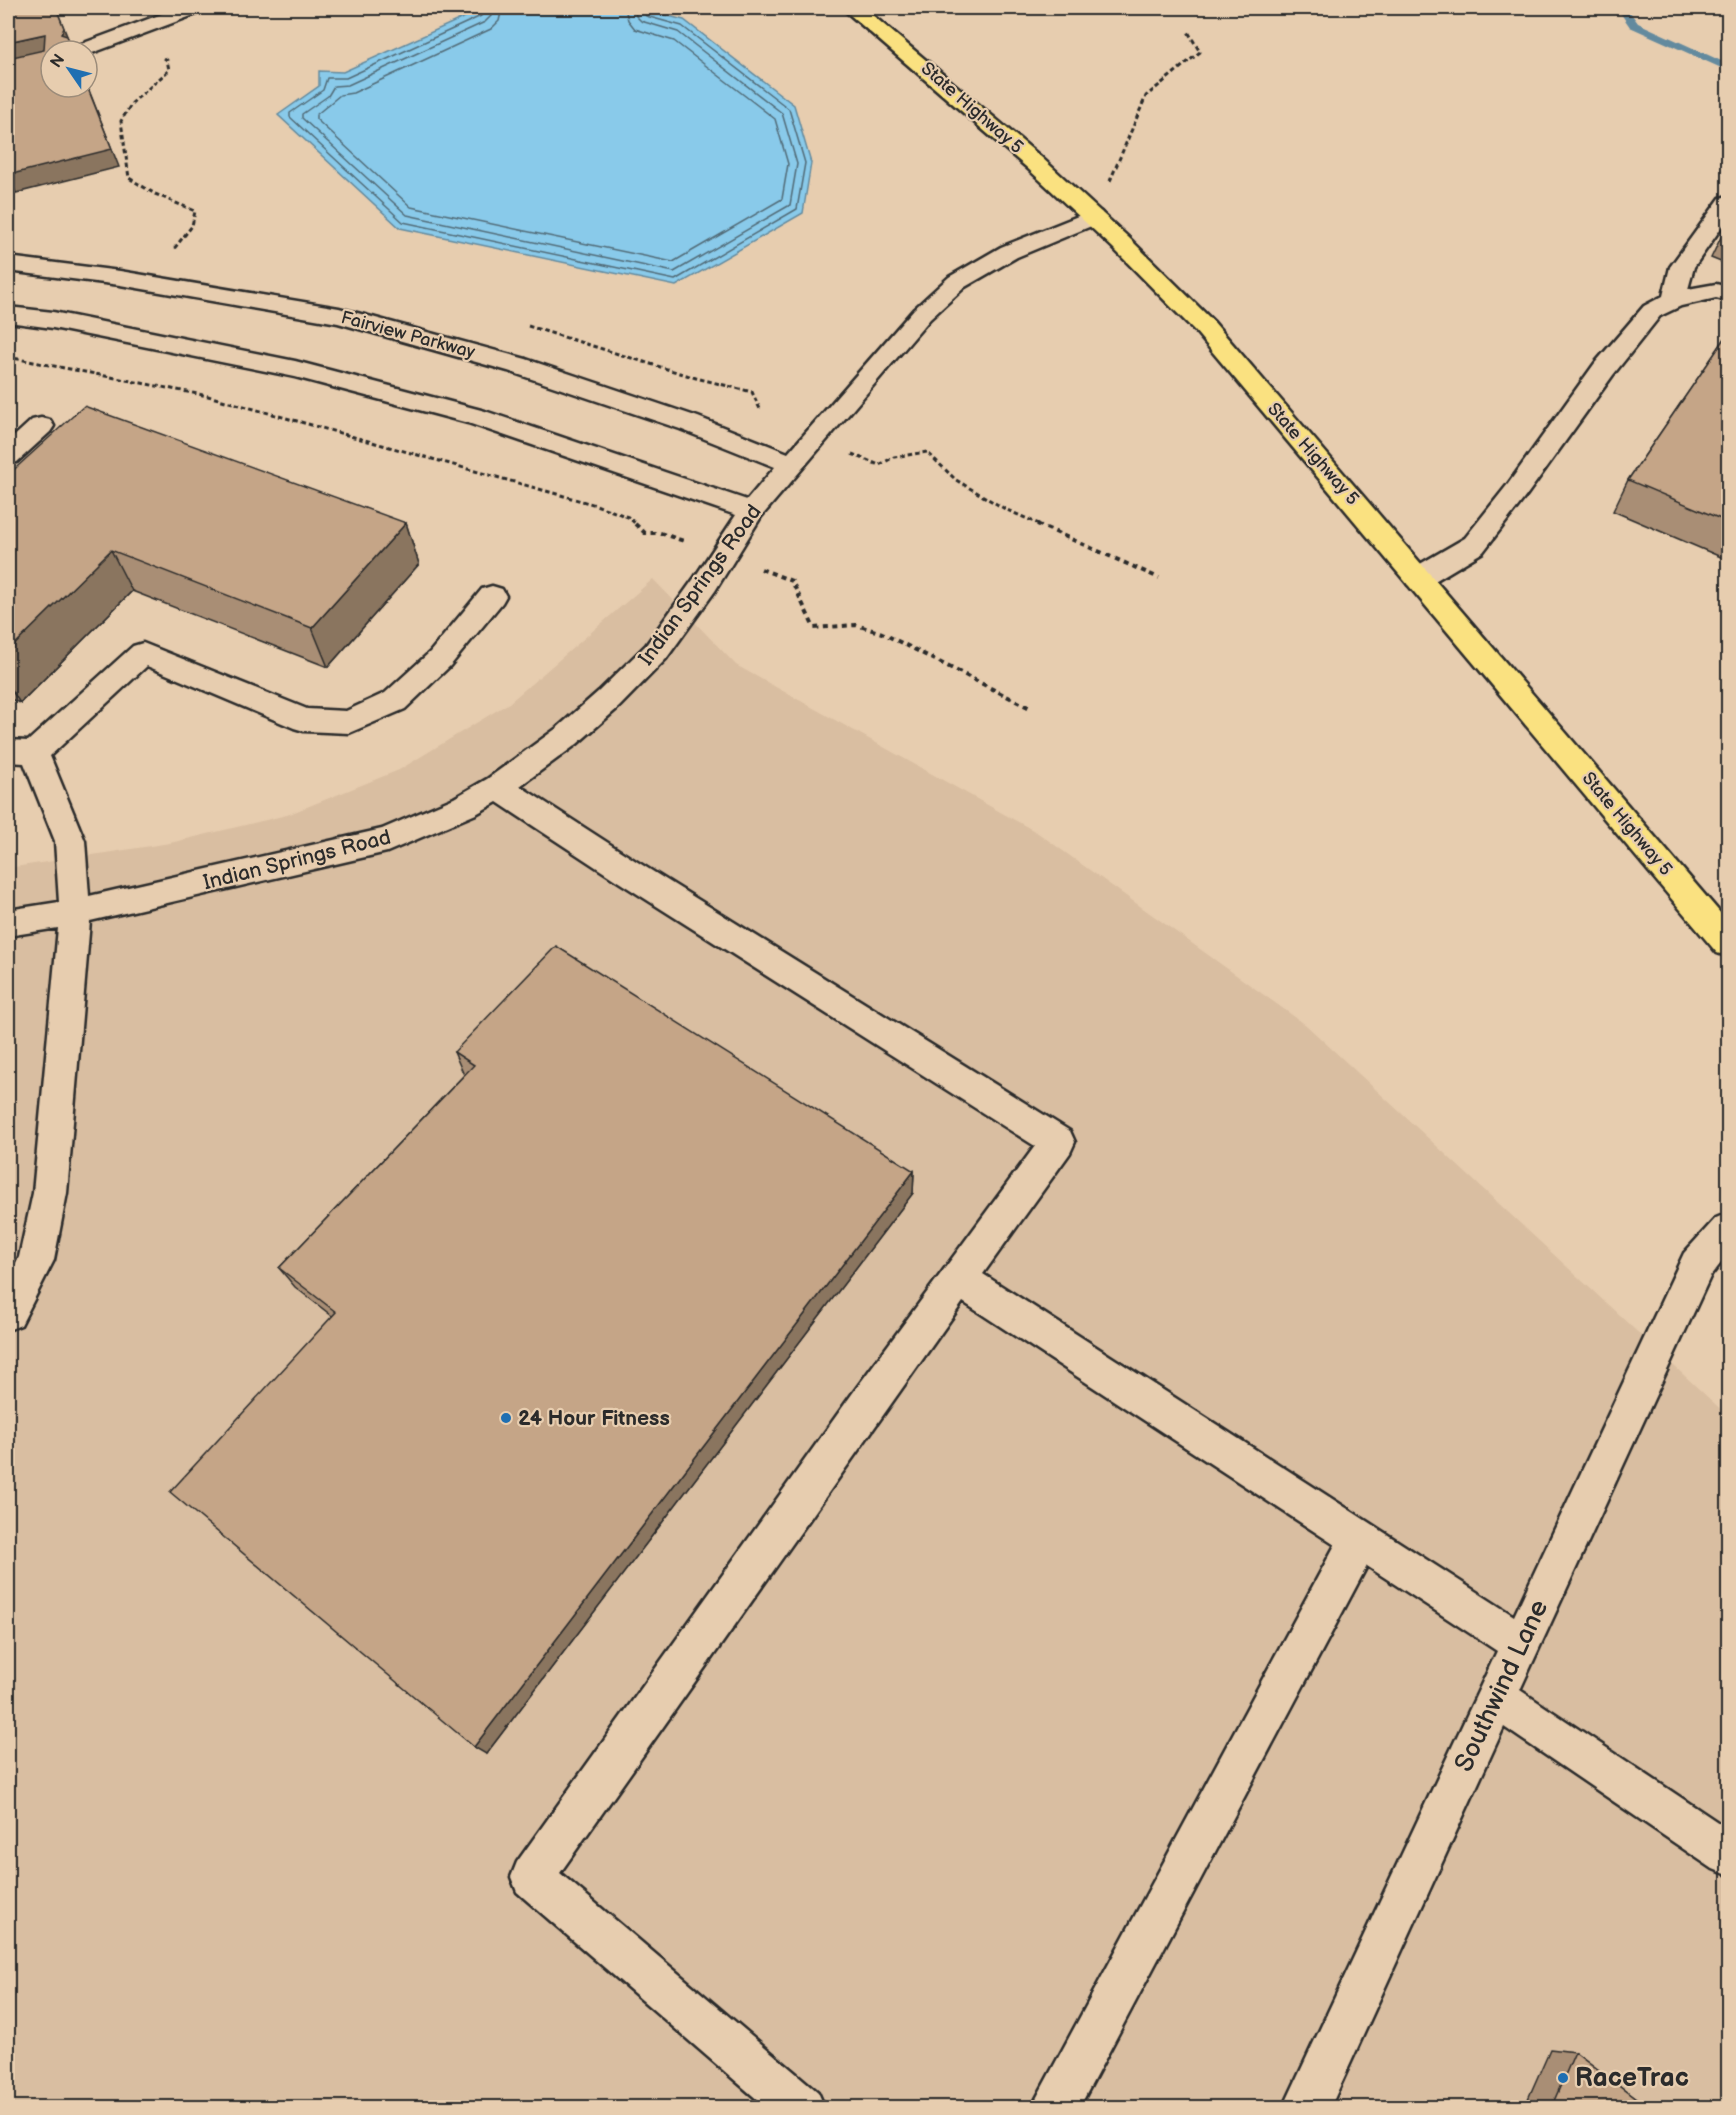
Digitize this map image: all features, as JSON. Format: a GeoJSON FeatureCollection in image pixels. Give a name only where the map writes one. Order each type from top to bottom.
{"type":"FeatureCollection","features":[{"type":"Feature","properties":{"kind":"main road","name":"State Highway 5"},"geometry":{"type":"LineString","coordinates":[[852,8],[976,109],[1153,273],[1203,326],[1728,944]]}},
{"type":"Feature","properties":{"kind":"street"},"geometry":{"type":"LineString","coordinates":[[99,45],[195,8]]}},
{"type":"Feature","properties":{"kind":"street"},"geometry":{"type":"LineString","coordinates":[[1674,300],[1682,267],[1728,203]]}},
{"type":"Feature","properties":{"kind":"street","name":"Indian Springs Road"},"geometry":{"type":"LineString","coordinates":[[8,923],[75,912],[387,840],[465,806],[498,787],[567,736],[609,699],[656,652],[752,511],[794,465],[903,334],[957,282],[1009,252],[1093,217]]}},
{"type":"Feature","properties":{"kind":"street","name":"Fairview Parkway"},"geometry":{"type":"LineString","coordinates":[[8,264],[120,278],[339,316],[517,365],[689,423],[794,465]]}},
{"type":"Feature","properties":{"kind":"street"},"geometry":{"type":"LineString","coordinates":[[1418,578],[1474,545],[1517,490],[1604,369],[1652,311],[1674,300],[1716,291],[1728,294]]}},
{"type":"Feature","properties":{"kind":"street"},"geometry":{"type":"LineString","coordinates":[[8,315],[53,320],[295,369],[476,417],[752,511]]}},
{"type":"Feature","properties":{"kind":"street"},"geometry":{"type":"LineString","coordinates":[[8,456],[41,426]]}},
{"type":"Feature","properties":{"kind":"street"},"geometry":{"type":"LineString","coordinates":[[8,1313],[36,1260],[50,1193],[75,912],[70,841],[21,752],[143,653],[304,720],[349,722],[395,700],[440,658],[492,596]]}},
{"type":"Feature","properties":{"kind":"street"},"geometry":{"type":"LineString","coordinates":[[498,787],[625,870],[1058,1142],[858,1416],[532,1877],[802,2108]]}},
{"type":"Feature","properties":{"kind":"street","name":"Southwind Lane"},"geometry":{"type":"LineString","coordinates":[[1306,2108],[1496,1698],[1728,1229]]}},
{"type":"Feature","properties":{"kind":"street"},"geometry":{"type":"LineString","coordinates":[[959,1279],[1522,1644]]}},
{"type":"Feature","properties":{"kind":"street"},"geometry":{"type":"LineString","coordinates":[[1054,2108],[1360,1539]]}},
{"type":"Feature","properties":{"kind":"street"},"geometry":{"type":"LineString","coordinates":[[1496,1698],[1728,1854]]}},
{"type":"Feature","properties":{"kind":"path"},"geometry":{"type":"LineString","coordinates":[[1093,217],[1146,96],[1200,52],[1187,30]]}},
{"type":"Feature","properties":{"kind":"path"},"geometry":{"type":"LineString","coordinates":[[126,36],[167,60],[169,70],[132,103],[121,121],[129,178],[161,197],[187,205],[195,212],[192,226],[171,252]]}},
{"type":"Feature","properties":{"kind":"path"},"geometry":{"type":"LineString","coordinates":[[8,357],[208,396],[596,505],[628,517],[645,533],[660,533],[792,581],[814,628],[856,625],[882,633],[1030,708]]}},
{"type":"Feature","properties":{"kind":"shaded area"},"geometry":{"type":"Polygon","coordinates":[[[653,579],[736,665],[1038,833],[1306,1025],[1728,1416],[1728,2107],[8,2107],[8,868],[170,843],[287,815],[399,770],[509,703],[653,579]]]}},
{"type":"Feature","properties":{"kind":"water"},"geometry":{"type":"Polygon","coordinates":[[[485,8],[638,8],[684,20],[794,105],[811,163],[803,213],[676,286],[400,228],[278,115],[319,86],[319,71],[343,72],[485,8]]]}},
{"type":"Feature","properties":{"kind":"building"},"geometry":{"type":"Polygon","coordinates":[[[8,8],[56,8],[64,28],[61,34],[68,39],[45,39],[45,34],[8,42],[8,8]]]}},
{"type":"Feature","properties":{"kind":"building"},"geometry":{"type":"Polygon","coordinates":[[[39,51],[39,99],[92,99],[112,149],[8,175],[8,58],[39,51]]]}},
{"type":"Feature","properties":{"kind":"building"},"geometry":{"type":"Polygon","coordinates":[[[1728,334],[1728,522],[1628,480],[1728,334]]]}},
{"type":"Feature","properties":{"kind":"building"},"geometry":{"type":"Polygon","coordinates":[[[84,406],[406,523],[312,628],[111,550],[8,651],[8,475],[84,406]]]}},
{"type":"Feature","properties":{"kind":"building","name":"24 Hour Fitness"},"geometry":{"type":"Polygon","coordinates":[[[556,946],[914,1171],[474,1747],[170,1492],[336,1312],[279,1268],[474,1065],[454,1052],[556,946]]]}},
{"type":"Feature","properties":{"kind":"building"},"geometry":{"type":"Polygon","coordinates":[[[1575,2052],[1649,2108],[1551,2108],[1575,2052]]]}},
{"type":"Feature","properties":{"kind":"waterway"},"geometry":{"type":"LineString","coordinates":[[1622,8],[1634,25],[1728,68]]}},
{"type":"Feature","properties":{"kind":"place","name":"24 Hour Fitness"},"geometry":{"type":"Point","coordinates":[506,1418]}},
{"type":"Feature","properties":{"kind":"place","name":"RaceTrac"},"geometry":{"type":"Point","coordinates":[1563,2078]}}]}
